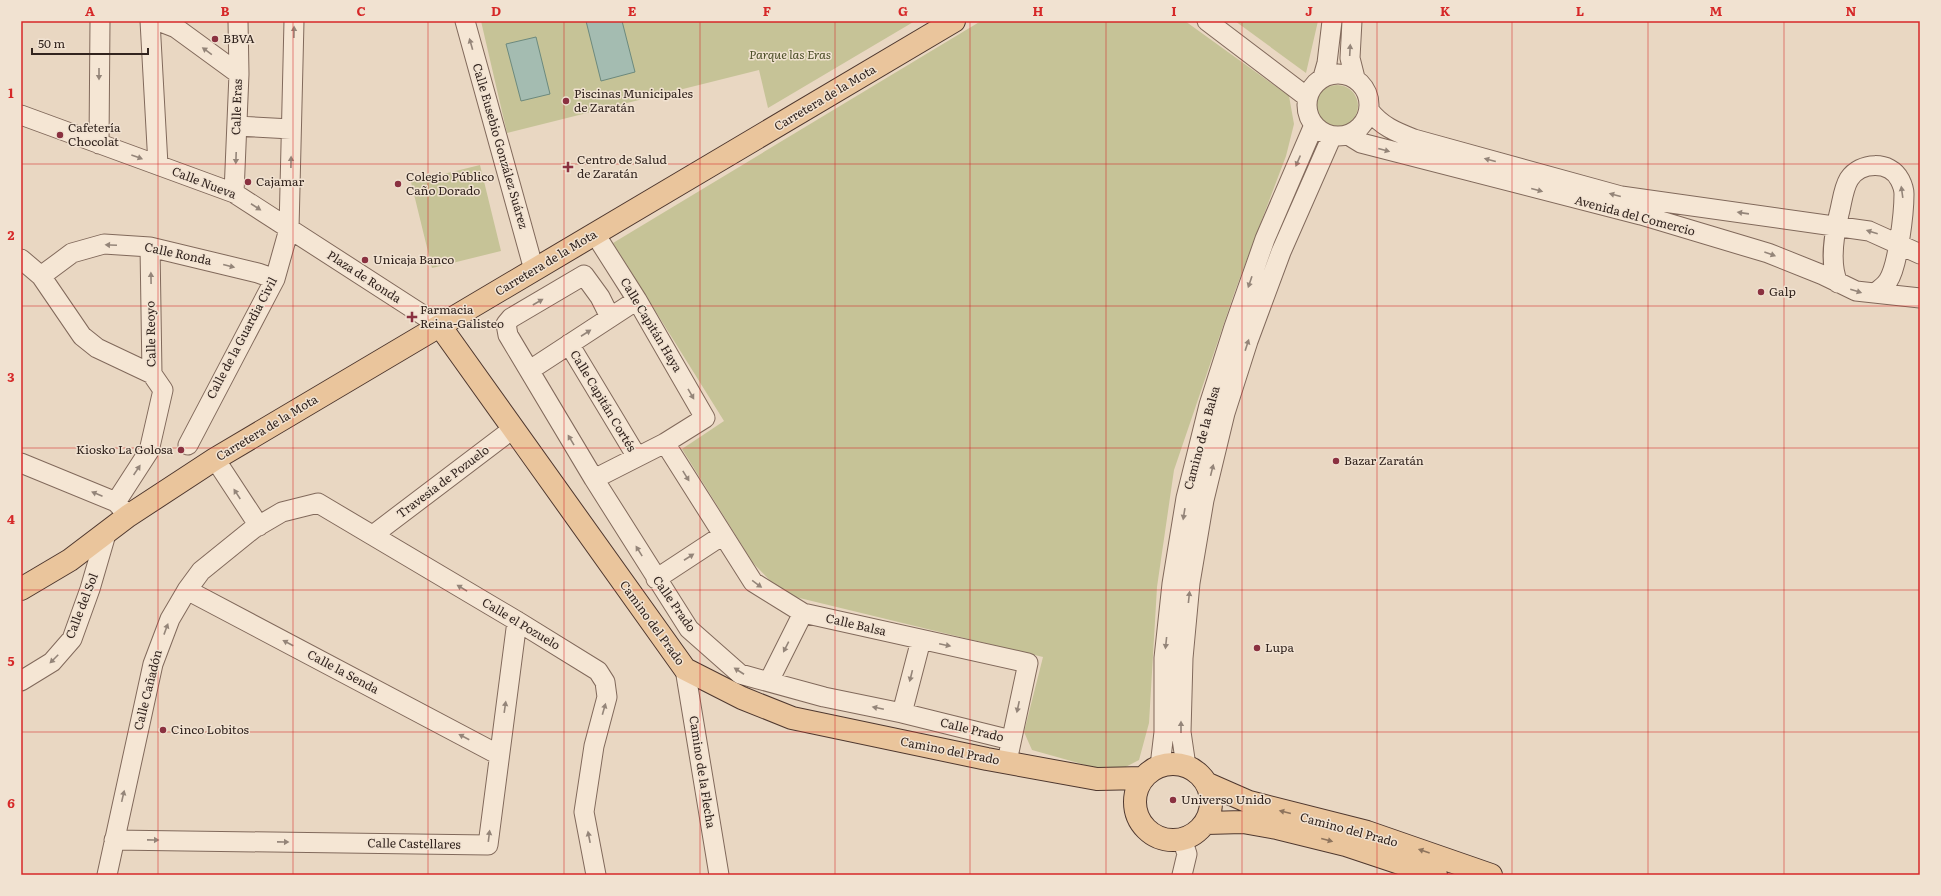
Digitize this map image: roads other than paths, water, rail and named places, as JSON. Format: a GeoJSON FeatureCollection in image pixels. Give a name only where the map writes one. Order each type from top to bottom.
{"type":"FeatureCollection","features":[{"type":"Feature","properties":{"kind":"main road","name":"Carretera de la Mota"},"geometry":{"type":"LineString","coordinates":[[21,590],[70,560],[106,534],[122,509],[214,459],[954,21]]}},
{"type":"Feature","properties":{"kind":"main road","name":"Camino del Prado"},"geometry":{"type":"LineString","coordinates":[[440,326],[685,668],[742,698],[792,718],[1097,779],[1151,772]]}},
{"type":"Feature","properties":{"kind":"main road"},"geometry":{"type":"LineString","coordinates":[[1178,764],[1186,766],[1202,776],[1208,784],[1212,804],[1206,823],[1198,832],[1182,839],[1171,840],[1160,838],[1150,832],[1142,824],[1137,814],[1135,804],[1138,786],[1151,772],[1178,764]]}},
{"type":"Feature","properties":{"kind":"main road","name":"Camino del Prado"},"geometry":{"type":"LineString","coordinates":[[1097,779],[1124,795],[1135,804]]}},
{"type":"Feature","properties":{"kind":"main road","name":"Camino del Prado"},"geometry":{"type":"LineString","coordinates":[[1208,784],[1249,802],[1367,832],[1491,875]]}},
{"type":"Feature","properties":{"kind":"main road","name":"Camino del Prado"},"geometry":{"type":"LineString","coordinates":[[1206,823],[1243,822],[1277,828],[1346,845],[1436,875]]}},
{"type":"Feature","properties":{"kind":"street"},"geometry":{"type":"LineString","coordinates":[[99,144],[100,21]]}},
{"type":"Feature","properties":{"kind":"street","name":"Calle Nueva"},"geometry":{"type":"LineString","coordinates":[[150,21],[158,165]]}},
{"type":"Feature","properties":{"kind":"street"},"geometry":{"type":"LineString","coordinates":[[158,21],[176,28],[239,74]]}},
{"type":"Feature","properties":{"kind":"street","name":"Calle Eras"},"geometry":{"type":"LineString","coordinates":[[234,193],[239,74],[238,21]]}},
{"type":"Feature","properties":{"kind":"street","name":"Calle de la Guardia Civil"},"geometry":{"type":"LineString","coordinates":[[188,445],[275,279],[289,228],[294,21]]}},
{"type":"Feature","properties":{"kind":"street","name":"Calle Eusebio González Suárez"},"geometry":{"type":"LineString","coordinates":[[465,21],[534,270]]}},
{"type":"Feature","properties":{"kind":"street"},"geometry":{"type":"LineString","coordinates":[[1207,21],[1307,96]]}},
{"type":"Feature","properties":{"kind":"street"},"geometry":{"type":"LineString","coordinates":[[1323,78],[1327,63],[1332,21]]}},
{"type":"Feature","properties":{"kind":"street"},"geometry":{"type":"LineString","coordinates":[[1352,21],[1350,58],[1355,78]]}},
{"type":"Feature","properties":{"kind":"street"},"geometry":{"type":"LineString","coordinates":[[1339,74],[1355,78],[1362,84],[1367,92],[1369,110],[1362,126],[1340,136],[1322,132],[1314,125],[1307,112],[1307,96],[1316,82],[1323,78],[1339,74]]}},
{"type":"Feature","properties":{"kind":"street","name":"Avenida del Comercio"},"geometry":{"type":"LineString","coordinates":[[1369,110],[1377,121],[1396,132],[1414,139],[1621,196],[1869,231],[1920,254]]}},
{"type":"Feature","properties":{"kind":"street","name":"Calle Nueva"},"geometry":{"type":"LineString","coordinates":[[21,115],[234,193],[289,228]]}},
{"type":"Feature","properties":{"kind":"street","name":"Camino de la Balsa"},"geometry":{"type":"LineString","coordinates":[[1151,772],[1164,732],[1164,658],[1172,584],[1186,498],[1209,405],[1264,239],[1314,125]]}},
{"type":"Feature","properties":{"kind":"street"},"geometry":{"type":"LineString","coordinates":[[237,126],[291,129]]}},
{"type":"Feature","properties":{"kind":"street","name":"Avenida del Comercio"},"geometry":{"type":"LineString","coordinates":[[1340,136],[1361,144],[1640,215],[1768,253],[1823,275],[1856,291],[1920,298]]}},
{"type":"Feature","properties":{"kind":"street","name":"Camino de la Balsa"},"geometry":{"type":"LineString","coordinates":[[1186,766],[1181,732],[1183,658],[1190,584],[1204,500],[1225,413],[1248,341],[1281,252],[1340,136]]}},
{"type":"Feature","properties":{"kind":"street"},"geometry":{"type":"LineString","coordinates":[[1838,283],[1833,273],[1836,226],[1848,180],[1856,171],[1869,165],[1886,167],[1899,178],[1904,193],[1899,244],[1892,273],[1888,281],[1875,294]]}},
{"type":"Feature","properties":{"kind":"street","name":"Plaza de Ronda"},"geometry":{"type":"LineString","coordinates":[[289,228],[440,326]]}},
{"type":"Feature","properties":{"kind":"street","name":"Calle Capitán Haya"},"geometry":{"type":"LineString","coordinates":[[595,234],[637,300],[705,418],[666,443]]}},
{"type":"Feature","properties":{"kind":"street","name":"Calle Ronda"},"geometry":{"type":"LineString","coordinates":[[42,276],[72,253],[104,244],[150,247],[258,273],[275,279]]}},
{"type":"Feature","properties":{"kind":"street","name":"Calle Reoyo"},"geometry":{"type":"LineString","coordinates":[[122,509],[149,451],[163,390],[152,374],[150,247]]}},
{"type":"Feature","properties":{"kind":"street"},"geometry":{"type":"LineString","coordinates":[[21,259],[42,276],[82,336],[97,348],[152,374]]}},
{"type":"Feature","properties":{"kind":"street","name":"Calle Prado"},"geometry":{"type":"LineString","coordinates":[[610,317],[600,297],[584,275],[511,318],[506,324],[508,335],[594,479],[689,629],[740,674],[824,697],[902,713],[1011,740]]}},
{"type":"Feature","properties":{"kind":"street"},"geometry":{"type":"LineString","coordinates":[[530,370],[637,300]]}},
{"type":"Feature","properties":{"kind":"street","name":"Calle Capitán Cortés"},"geometry":{"type":"LineString","coordinates":[[569,344],[637,457]]}},
{"type":"Feature","properties":{"kind":"street","name":"Travesía de Pozuelo"},"geometry":{"type":"LineString","coordinates":[[373,535],[514,428]]}},
{"type":"Feature","properties":{"kind":"street"},"geometry":{"type":"LineString","coordinates":[[594,479],[666,443]]}},
{"type":"Feature","properties":{"kind":"street","name":"Calle Balsa"},"geometry":{"type":"LineString","coordinates":[[666,443],[753,582],[803,613],[1028,663],[1007,762]]}},
{"type":"Feature","properties":{"kind":"street"},"geometry":{"type":"LineString","coordinates":[[214,459],[259,526]]}},
{"type":"Feature","properties":{"kind":"street"},"geometry":{"type":"LineString","coordinates":[[21,464],[122,509]]}},
{"type":"Feature","properties":{"kind":"street","name":"Calle el Pozuelo"},"geometry":{"type":"LineString","coordinates":[[259,526],[282,512],[318,503],[517,621],[598,671],[605,682],[607,697],[594,746],[584,812],[596,875]]}},
{"type":"Feature","properties":{"kind":"street","name":"Calle Cañadón"},"geometry":{"type":"LineString","coordinates":[[107,875],[153,664],[170,619],[187,590],[201,571],[259,526]]}},
{"type":"Feature","properties":{"kind":"street","name":"Calle del Sol"},"geometry":{"type":"LineString","coordinates":[[21,681],[52,662],[72,639],[90,589],[106,534]]}},
{"type":"Feature","properties":{"kind":"street"},"geometry":{"type":"LineString","coordinates":[[656,579],[723,535]]}},
{"type":"Feature","properties":{"kind":"street","name":"Calle la Senda"},"geometry":{"type":"LineString","coordinates":[[187,590],[499,755]]}},
{"type":"Feature","properties":{"kind":"street"},"geometry":{"type":"LineString","coordinates":[[742,698],[752,686],[769,681],[803,613]]}},
{"type":"Feature","properties":{"kind":"street","name":"Calle Castellares"},"geometry":{"type":"LineString","coordinates":[[114,840],[488,845],[517,621]]}},
{"type":"Feature","properties":{"kind":"street"},"geometry":{"type":"LineString","coordinates":[[902,713],[921,640]]}},
{"type":"Feature","properties":{"kind":"street","name":"Camino de la Flecha"},"geometry":{"type":"LineString","coordinates":[[685,668],[719,875]]}},
{"type":"Feature","properties":{"kind":"street"},"geometry":{"type":"LineString","coordinates":[[769,681],[784,696],[792,718]]}},
{"type":"Feature","properties":{"kind":"street"},"geometry":{"type":"LineString","coordinates":[[1182,839],[1187,854],[1182,875]]}},
{"type":"Feature","properties":{"kind":"place","name":"BBVA"},"geometry":{"type":"Point","coordinates":[215,39]}},
{"type":"Feature","properties":{"kind":"place","name":"Piscinas Municipales de Zaratán"},"geometry":{"type":"Point","coordinates":[566,101]}},
{"type":"Feature","properties":{"kind":"place","name":"Cafetería Chocolat"},"geometry":{"type":"Point","coordinates":[60,135]}},
{"type":"Feature","properties":{"kind":"place","name":"Centro de Salud de Zaratán"},"geometry":{"type":"Point","coordinates":[568,167]}},
{"type":"Feature","properties":{"kind":"place","name":"Cajamar"},"geometry":{"type":"Point","coordinates":[248,182]}},
{"type":"Feature","properties":{"kind":"place","name":"Colegio Público Caño Dorado"},"geometry":{"type":"Point","coordinates":[398,184]}},
{"type":"Feature","properties":{"kind":"place","name":"Unicaja Banco"},"geometry":{"type":"Point","coordinates":[365,260]}},
{"type":"Feature","properties":{"kind":"place","name":"Galp"},"geometry":{"type":"Point","coordinates":[1761,292]}},
{"type":"Feature","properties":{"kind":"place","name":"Farmacia Reina-Galisteo"},"geometry":{"type":"Point","coordinates":[412,317]}},
{"type":"Feature","properties":{"kind":"place","name":"Kiosko La Golosa"},"geometry":{"type":"Point","coordinates":[181,450]}},
{"type":"Feature","properties":{"kind":"place","name":"Bazar Zaratán"},"geometry":{"type":"Point","coordinates":[1336,461]}},
{"type":"Feature","properties":{"kind":"place","name":"Lupa"},"geometry":{"type":"Point","coordinates":[1257,648]}},
{"type":"Feature","properties":{"kind":"place","name":"Cinco Lobitos"},"geometry":{"type":"Point","coordinates":[163,730]}},
{"type":"Feature","properties":{"kind":"place","name":"Universo Unido"},"geometry":{"type":"Point","coordinates":[1173,800]}},
{"type":"Feature","properties":{"kind":"park label","name":"Parque las Eras"},"geometry":{"type":"Point","coordinates":[790,55]}}]}
